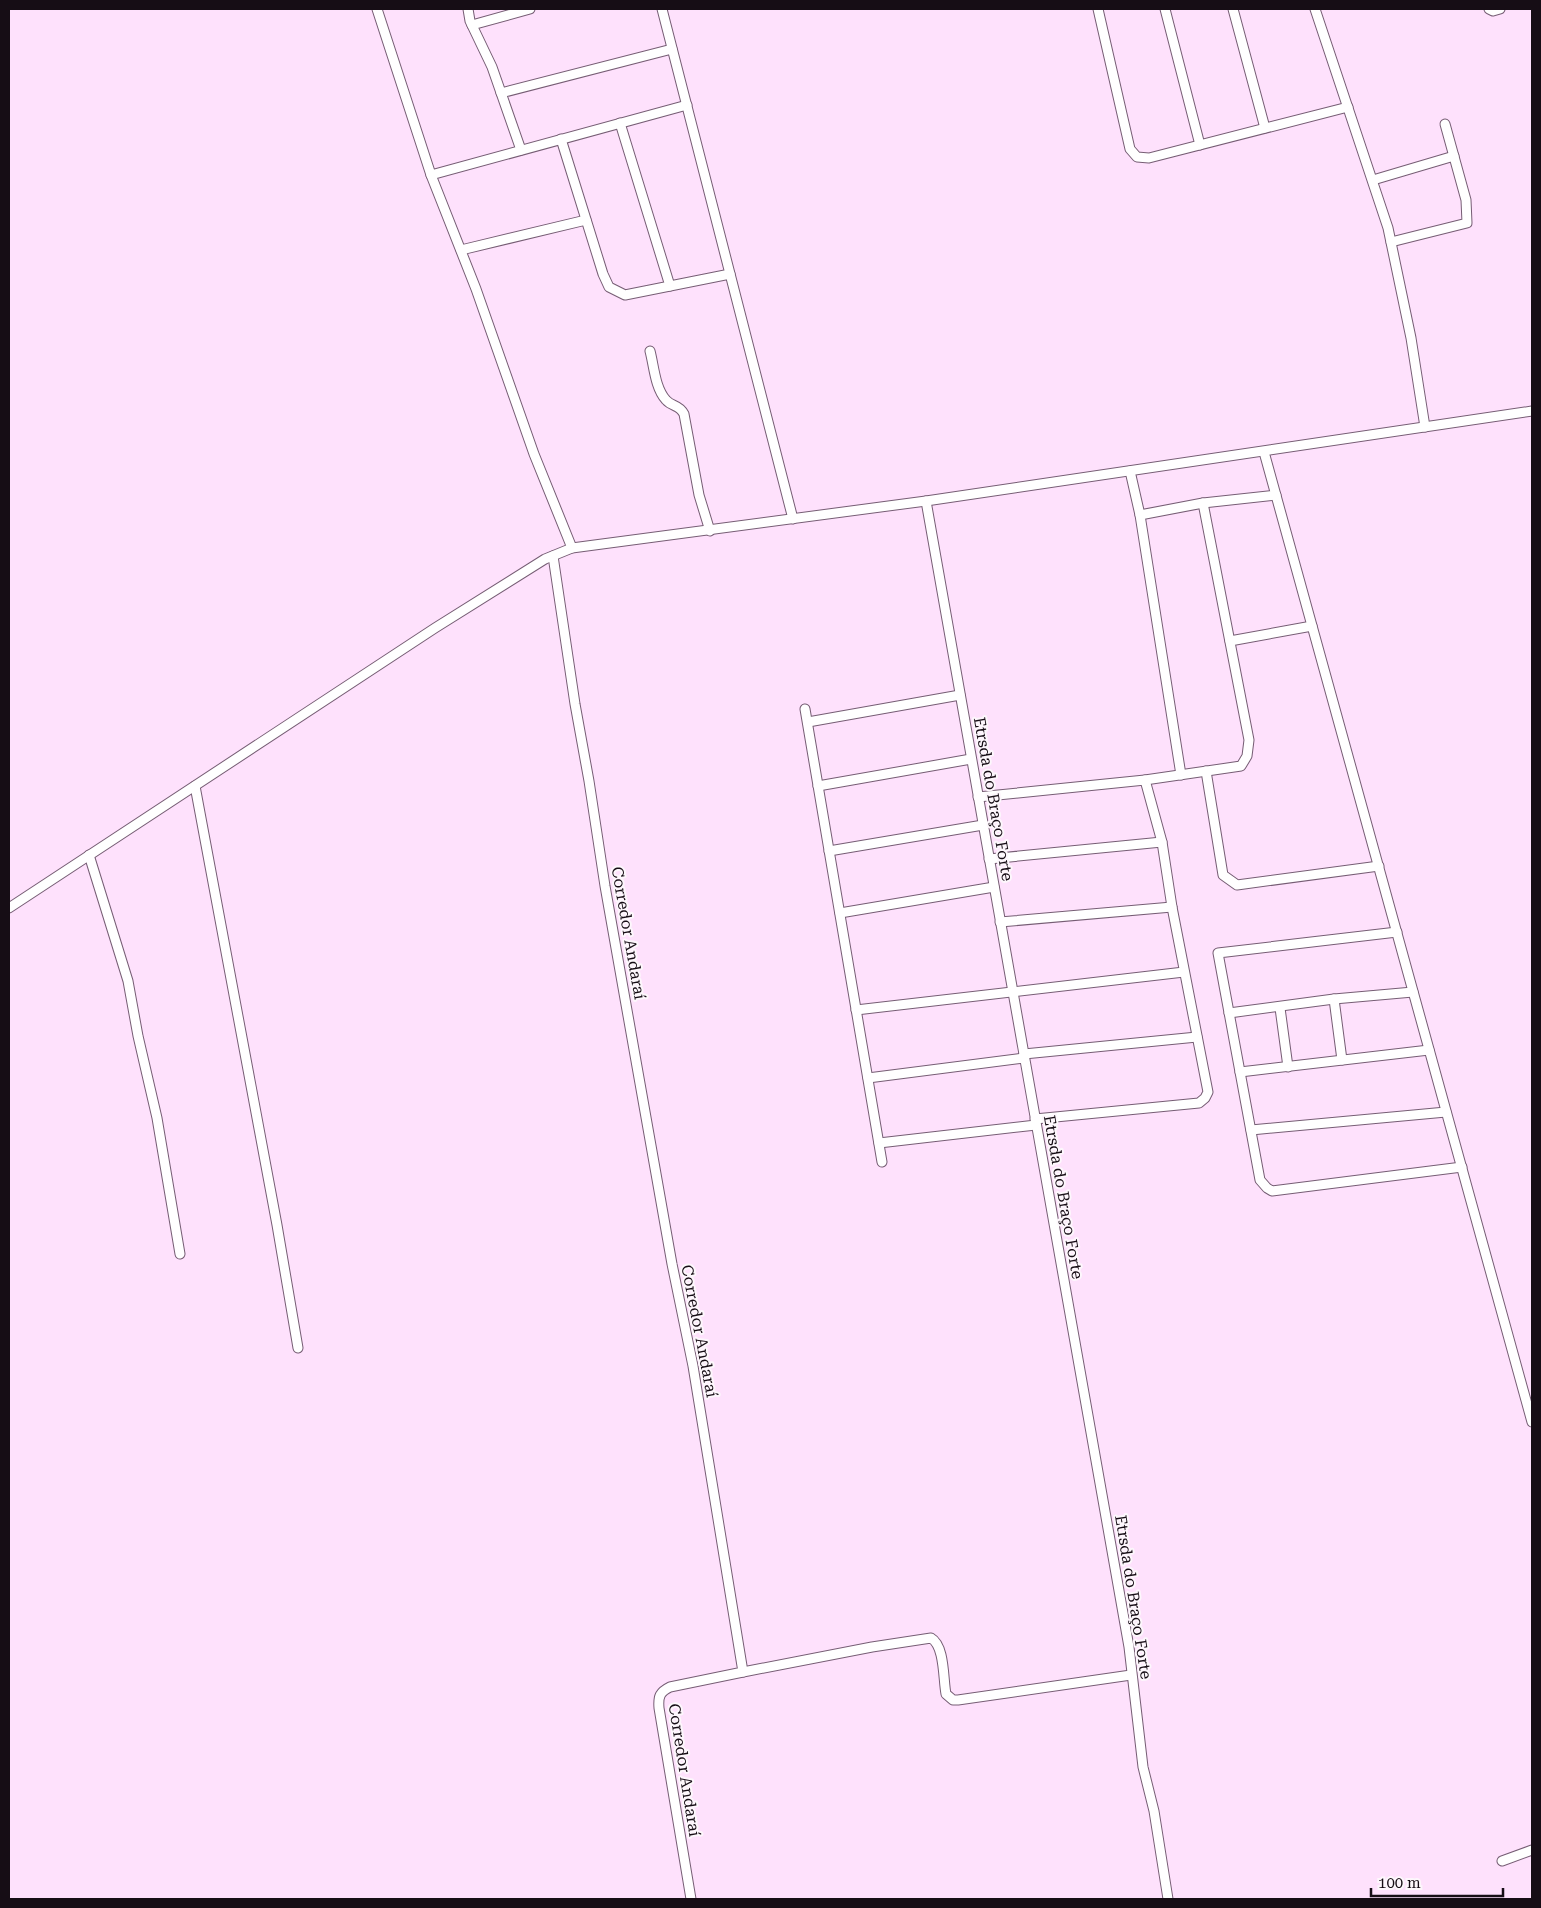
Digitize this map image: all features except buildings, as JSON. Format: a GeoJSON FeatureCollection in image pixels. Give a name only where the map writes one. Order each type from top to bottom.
{"type":"FeatureCollection","features":[{"type":"Feature","properties":{"kind":"street"},"geometry":{"type":"LineString","coordinates":[[376,9],[431,175],[476,289],[512,395],[572,548]]}},
{"type":"Feature","properties":{"kind":"street"},"geometry":{"type":"LineString","coordinates":[[468,9],[472,25],[492,67],[521,150]]}},
{"type":"Feature","properties":{"kind":"street"},"geometry":{"type":"LineString","coordinates":[[472,25],[530,9]]}},
{"type":"Feature","properties":{"kind":"street"},"geometry":{"type":"LineString","coordinates":[[662,9],[794,519]]}},
{"type":"Feature","properties":{"kind":"street"},"geometry":{"type":"LineString","coordinates":[[1098,9],[1130,149],[1137,157],[1149,158],[1348,107]]}},
{"type":"Feature","properties":{"kind":"street"},"geometry":{"type":"LineString","coordinates":[[1166,9],[1200,145]]}},
{"type":"Feature","properties":{"kind":"street"},"geometry":{"type":"LineString","coordinates":[[1233,9],[1264,128]]}},
{"type":"Feature","properties":{"kind":"street"},"geometry":{"type":"LineString","coordinates":[[1315,9],[1388,228],[1411,338],[1425,427]]}},
{"type":"Feature","properties":{"kind":"street"},"geometry":{"type":"LineString","coordinates":[[1489,9],[1493,11],[1500,9]]}},
{"type":"Feature","properties":{"kind":"street"},"geometry":{"type":"LineString","coordinates":[[501,93],[672,49]]}},
{"type":"Feature","properties":{"kind":"street"},"geometry":{"type":"LineString","coordinates":[[431,175],[686,105]]}},
{"type":"Feature","properties":{"kind":"street"},"geometry":{"type":"LineString","coordinates":[[620,123],[670,286]]}},
{"type":"Feature","properties":{"kind":"street"},"geometry":{"type":"LineString","coordinates":[[1391,242],[1467,223],[1466,200],[1444,124]]}},
{"type":"Feature","properties":{"kind":"street"},"geometry":{"type":"LineString","coordinates":[[561,139],[603,274],[609,287],[625,295],[730,274]]}},
{"type":"Feature","properties":{"kind":"street"},"geometry":{"type":"LineString","coordinates":[[1373,180],[1454,156]]}},
{"type":"Feature","properties":{"kind":"street"},"geometry":{"type":"LineString","coordinates":[[461,250],[586,220]]}},
{"type":"Feature","properties":{"kind":"street"},"geometry":{"type":"LineString","coordinates":[[650,351],[662,394],[669,403],[679,406],[684,414],[699,495],[710,531]]}},
{"type":"Feature","properties":{"kind":"street"},"geometry":{"type":"LineString","coordinates":[[9,908],[428,633],[552,556],[572,548],[710,531],[1130,472],[1532,411]]}},
{"type":"Feature","properties":{"kind":"street"},"geometry":{"type":"LineString","coordinates":[[1264,452],[1532,1422]]}},
{"type":"Feature","properties":{"kind":"street"},"geometry":{"type":"LineString","coordinates":[[1130,472],[1140,515],[1181,775]]}},
{"type":"Feature","properties":{"kind":"street"},"geometry":{"type":"LineString","coordinates":[[1140,515],[1203,504],[1276,496]]}},
{"type":"Feature","properties":{"kind":"street","name":"Etrsda do Braço Forte"},"geometry":{"type":"LineString","coordinates":[[926,501],[1127,1638],[1143,1767],[1154,1811],[1168,1899]]}},
{"type":"Feature","properties":{"kind":"street"},"geometry":{"type":"LineString","coordinates":[[978,797],[1145,780],[1241,766],[1247,756],[1249,740],[1203,504]]}},
{"type":"Feature","properties":{"kind":"street","name":"Corredor Andaraí"},"geometry":{"type":"LineString","coordinates":[[552,556],[605,886],[672,1264],[693,1366],[743,1672],[670,1687],[664,1690],[659,1697],[659,1708],[682,1854],[691,1899]]}},
{"type":"Feature","properties":{"kind":"street"},"geometry":{"type":"LineString","coordinates":[[1230,642],[1312,626]]}},
{"type":"Feature","properties":{"kind":"street"},"geometry":{"type":"LineString","coordinates":[[808,722],[960,695]]}},
{"type":"Feature","properties":{"kind":"street"},"geometry":{"type":"LineString","coordinates":[[805,709],[882,1162]]}},
{"type":"Feature","properties":{"kind":"street"},"geometry":{"type":"LineString","coordinates":[[818,786],[971,758]]}},
{"type":"Feature","properties":{"kind":"street"},"geometry":{"type":"LineString","coordinates":[[1206,771],[1223,875],[1237,885],[1379,866]]}},
{"type":"Feature","properties":{"kind":"street"},"geometry":{"type":"LineString","coordinates":[[879,1143],[1199,1103],[1206,1098],[1208,1092],[1184,972],[1162,842],[1145,780]]}},
{"type":"Feature","properties":{"kind":"street"},"geometry":{"type":"LineString","coordinates":[[195,786],[277,1225],[298,1348]]}},
{"type":"Feature","properties":{"kind":"street"},"geometry":{"type":"LineString","coordinates":[[829,851],[983,825]]}},
{"type":"Feature","properties":{"kind":"street"},"geometry":{"type":"LineString","coordinates":[[989,859],[1162,842]]}},
{"type":"Feature","properties":{"kind":"street"},"geometry":{"type":"LineString","coordinates":[[89,855],[128,981],[158,1126],[180,1254]]}},
{"type":"Feature","properties":{"kind":"street"},"geometry":{"type":"LineString","coordinates":[[840,913],[994,888]]}},
{"type":"Feature","properties":{"kind":"street"},"geometry":{"type":"LineString","coordinates":[[1000,922],[1172,906]]}},
{"type":"Feature","properties":{"kind":"street"},"geometry":{"type":"LineString","coordinates":[[1397,932],[1218,952],[1260,1180],[1272,1191],[1462,1167]]}},
{"type":"Feature","properties":{"kind":"street"},"geometry":{"type":"LineString","coordinates":[[856,1010],[1184,972]]}},
{"type":"Feature","properties":{"kind":"street"},"geometry":{"type":"LineString","coordinates":[[1229,1013],[1280,1008],[1334,999],[1413,992]]}},
{"type":"Feature","properties":{"kind":"street"},"geometry":{"type":"LineString","coordinates":[[1334,999],[1342,1060]]}},
{"type":"Feature","properties":{"kind":"street"},"geometry":{"type":"LineString","coordinates":[[1280,1008],[1288,1067]]}},
{"type":"Feature","properties":{"kind":"street"},"geometry":{"type":"LineString","coordinates":[[868,1078],[1024,1056],[1197,1037]]}},
{"type":"Feature","properties":{"kind":"street"},"geometry":{"type":"LineString","coordinates":[[1240,1072],[1430,1050]]}},
{"type":"Feature","properties":{"kind":"street"},"geometry":{"type":"LineString","coordinates":[[1251,1130],[1446,1112]]}},
{"type":"Feature","properties":{"kind":"street"},"geometry":{"type":"LineString","coordinates":[[743,1672],[872,1647],[931,1638],[936,1641],[940,1653],[946,1694],[953,1700],[1131,1675]]}},
{"type":"Feature","properties":{"kind":"street"},"geometry":{"type":"LineString","coordinates":[[1502,1861],[1532,1850]]}}]}
